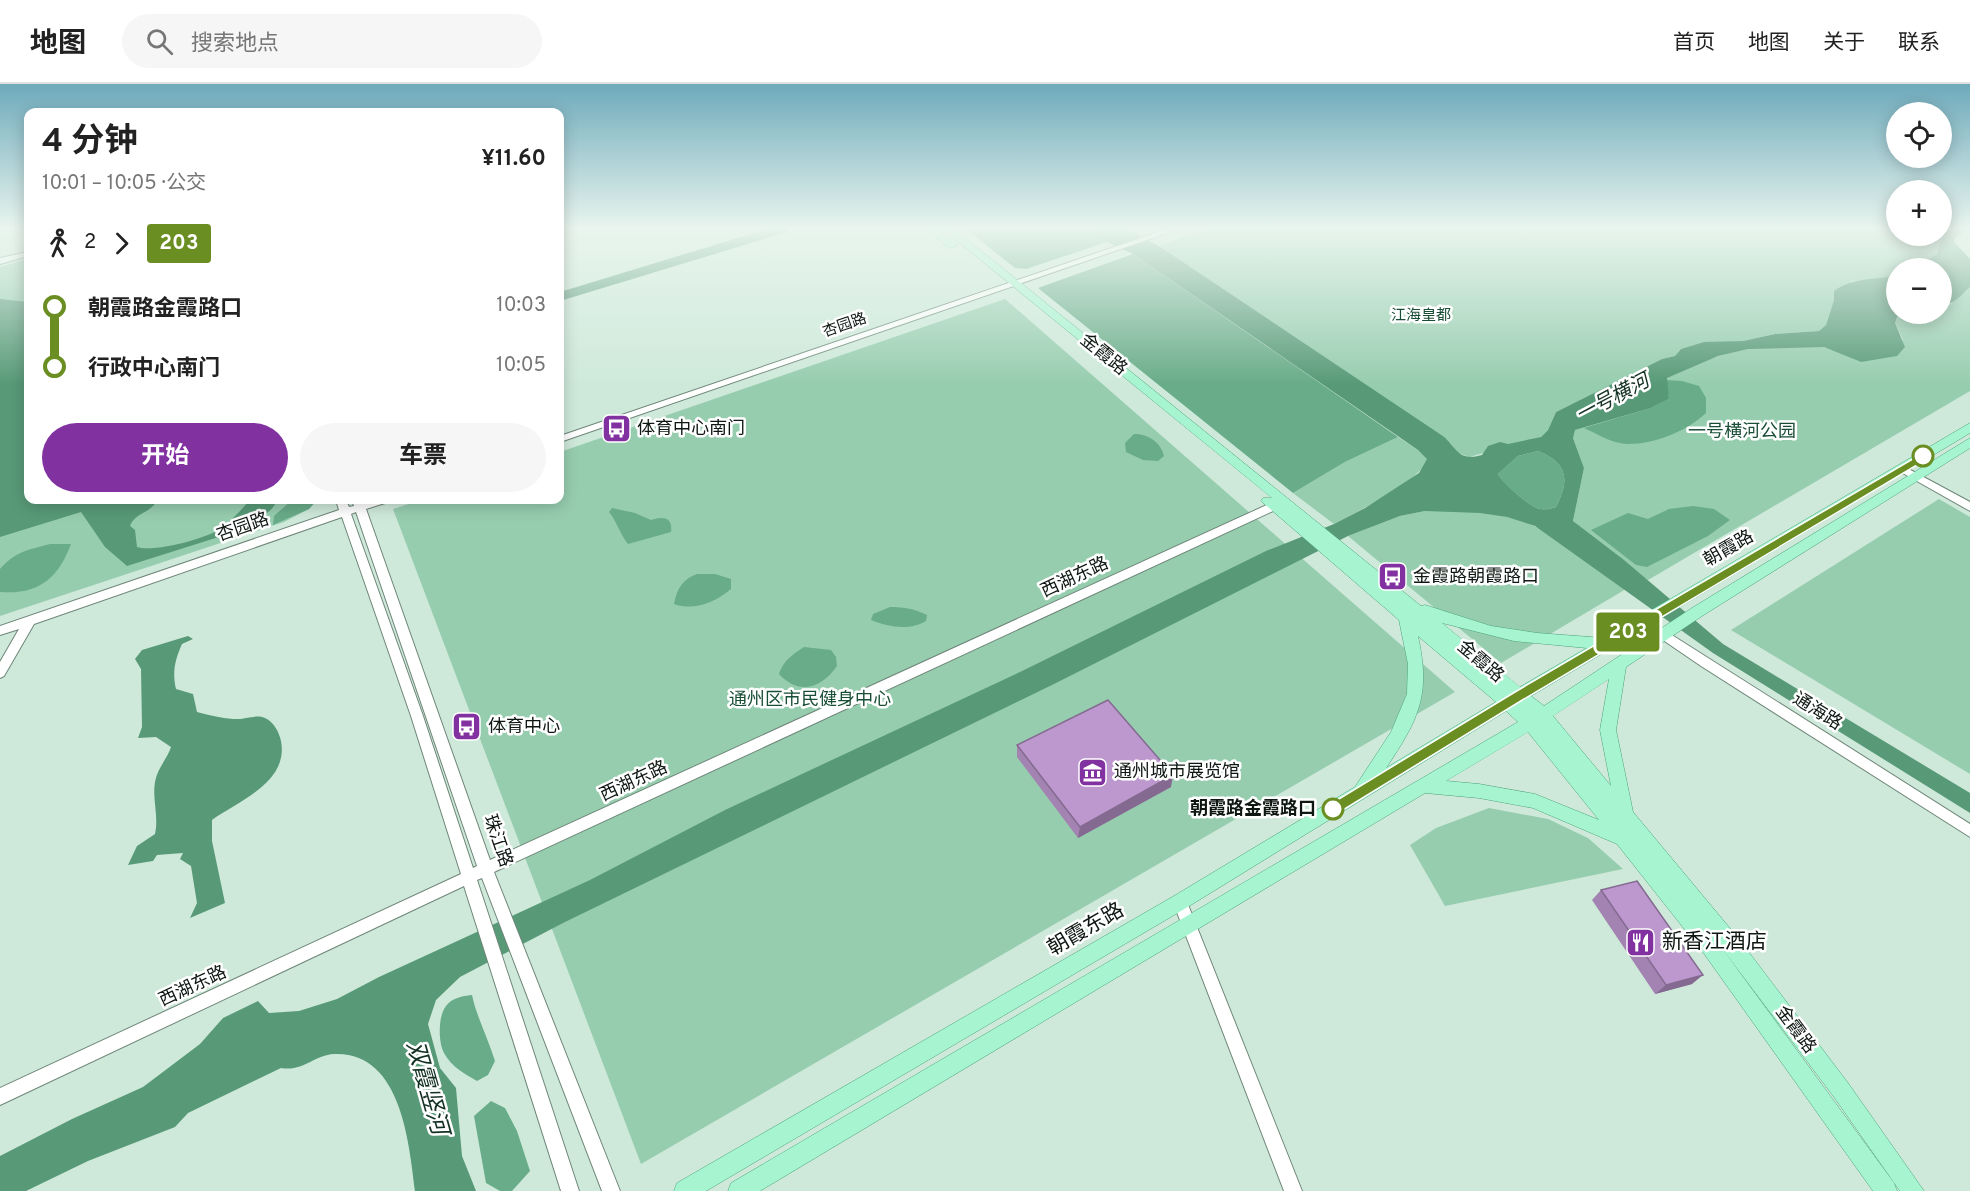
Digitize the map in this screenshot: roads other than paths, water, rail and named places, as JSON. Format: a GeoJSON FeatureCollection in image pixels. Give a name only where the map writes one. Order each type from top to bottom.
{"type":"FeatureCollection","features":[{"type":"Feature","properties":{"kind":"main road","name":"金霞路"},"geometry":{"type":"LineString","coordinates":[[1004,281],[1010,285]]}},
{"type":"Feature","properties":{"kind":"main road","name":"金霞路"},"geometry":{"type":"LineString","coordinates":[[1005,281],[1278,503],[1311,522],[1340,553],[1537,719],[1627,817],[1731,944],[1913,1191]]}},
{"type":"Feature","properties":{"kind":"main road","name":"朝霞路"},"geometry":{"type":"LineString","coordinates":[[1537,719],[1909,472],[1970,426]]}},
{"type":"Feature","properties":{"kind":"main road","name":"朝霞路"},"geometry":{"type":"LineString","coordinates":[[1514,700],[1679,600],[1909,472],[1970,442]]}},
{"type":"Feature","properties":{"kind":"main road","name":"金霞路"},"geometry":{"type":"LineString","coordinates":[[1278,503],[1294,524],[1340,553]]}},
{"type":"Feature","properties":{"kind":"main road"},"geometry":{"type":"LineString","coordinates":[[1358,794],[1394,745],[1409,711],[1417,681],[1407,609],[1508,635],[1607,644]]}},
{"type":"Feature","properties":{"kind":"main road"},"geometry":{"type":"LineString","coordinates":[[1619,664],[1608,730],[1627,817]]}},
{"type":"Feature","properties":{"kind":"main road","name":"朝霞东路"},"geometry":{"type":"LineString","coordinates":[[685,1191],[1180,902],[1514,700]]}},
{"type":"Feature","properties":{"kind":"main road","name":"金霞路"},"geometry":{"type":"LineString","coordinates":[[1537,719],[1623,838],[1712,949],[1886,1191]]}},
{"type":"Feature","properties":{"kind":"main road"},"geometry":{"type":"LineString","coordinates":[[739,1191],[1537,719]]}},
{"type":"Feature","properties":{"kind":"main road"},"geometry":{"type":"LineString","coordinates":[[1421,786],[1479,791],[1535,801],[1623,838]]}},
{"type":"Feature","properties":{"kind":"street","name":"杏园路"},"geometry":{"type":"LineString","coordinates":[[564,438],[1023,281]]}},
{"type":"Feature","properties":{"kind":"street"},"geometry":{"type":"LineString","coordinates":[[1909,472],[1970,507]]}},
{"type":"Feature","properties":{"kind":"street","name":"西湖东路"},"geometry":{"type":"LineString","coordinates":[[0,1097],[468,877],[1278,503]]}},
{"type":"Feature","properties":{"kind":"street","name":"珠江路"},"geometry":{"type":"LineString","coordinates":[[359,504],[486,870],[611,1191]]}},
{"type":"Feature","properties":{"kind":"street","name":"杏园路"},"geometry":{"type":"LineString","coordinates":[[29,622],[185,567],[344,506]]}},
{"type":"Feature","properties":{"kind":"street","name":"珠江路"},"geometry":{"type":"LineString","coordinates":[[344,506],[410,697],[570,1191]]}},
{"type":"Feature","properties":{"kind":"street","name":"通海路"},"geometry":{"type":"LineString","coordinates":[[1650,619],[1970,831]]}},
{"type":"Feature","properties":{"kind":"street"},"geometry":{"type":"LineString","coordinates":[[0,643],[5,630],[29,622]]}},
{"type":"Feature","properties":{"kind":"street"},"geometry":{"type":"LineString","coordinates":[[0,673],[29,622]]}},
{"type":"Feature","properties":{"kind":"street"},"geometry":{"type":"LineString","coordinates":[[1180,902],[1293,1191]]}},
{"type":"Feature","properties":{"kind":"water"},"geometry":{"type":"Polygon","coordinates":[[[1172,281],[1211,281],[1443,436],[1459,453],[1474,457],[1482,455],[1488,446],[1500,442],[1508,444],[1541,437],[1548,430],[1556,412],[1662,359],[1675,356],[1681,349],[1704,342],[1743,341],[1775,334],[1819,331],[1826,325],[1834,300],[1834,291],[1856,281],[1886,281],[1886,324],[1895,324],[1905,347],[1897,356],[1861,362],[1824,347],[1748,349],[1718,356],[1667,378],[1669,399],[1651,408],[1575,430],[1573,438],[1584,468],[1573,521],[1624,560],[1723,644],[1970,793],[1970,813],[1713,653],[1535,526],[1507,517],[1480,513],[1425,511],[1400,516],[1348,536],[1054,684],[563,923],[460,977],[436,1000],[428,1024],[440,1068],[456,1088],[462,1156],[476,1191],[415,1191],[404,1125],[387,1083],[374,1067],[356,1057],[334,1054],[320,1057],[296,1068],[281,1068],[188,1113],[175,1127],[88,1161],[26,1191],[0,1191],[0,1156],[72,1119],[143,1087],[200,1044],[223,1018],[258,1001],[269,1013],[299,1011],[337,999],[379,977],[590,880],[725,810],[1020,672],[1266,551],[1334,524],[1365,508],[1419,473],[1427,459],[1418,450],[1172,281]],[[1538,451],[1518,456],[1498,474],[1524,500],[1537,508],[1549,509],[1556,507],[1563,489],[1564,473],[1561,467],[1538,451]]]}},
{"type":"Feature","properties":{"kind":"water"},"geometry":{"type":"Polygon","coordinates":[[[1952,281],[1970,281],[1970,287],[1952,302],[1952,281]]]}},
{"type":"Feature","properties":{"kind":"water"},"geometry":{"type":"Polygon","coordinates":[[[0,299],[24,302],[24,504],[155,504],[132,521],[130,526],[135,530],[137,547],[155,548],[206,536],[223,527],[246,504],[275,504],[268,512],[238,525],[225,535],[127,566],[105,547],[81,512],[0,537],[0,299]]]}},
{"type":"Feature","properties":{"kind":"water"},"geometry":{"type":"Polygon","coordinates":[[[188,636],[193,639],[182,644],[176,661],[174,677],[176,689],[193,694],[197,712],[228,719],[265,718],[273,725],[281,741],[281,755],[270,779],[260,789],[212,820],[212,841],[225,903],[190,918],[197,903],[191,866],[180,859],[183,853],[157,855],[153,861],[128,865],[137,846],[155,834],[155,782],[171,747],[156,737],[138,738],[142,727],[141,669],[135,659],[142,650],[188,636]]]}},
{"type":"Feature","properties":{"kind":"waterway"},"geometry":{"type":"LineString","coordinates":[[564,296],[613,281]]}},
{"type":"Feature","properties":{"kind":"place","name":"体育中心南门"},"geometry":{"type":"Point","coordinates":[616,429]}},
{"type":"Feature","properties":{"kind":"place","name":"金霞路朝霞路口"},"geometry":{"type":"Point","coordinates":[1392,577]}},
{"type":"Feature","properties":{"kind":"place","name":"体育中心"},"geometry":{"type":"Point","coordinates":[467,727]}},
{"type":"Feature","properties":{"kind":"place","name":"通州城市展览馆"},"geometry":{"type":"Point","coordinates":[1093,772]}},
{"type":"Feature","properties":{"kind":"place","name":"朝霞路金霞路口"},"geometry":{"type":"Point","coordinates":[1333,809]}},
{"type":"Feature","properties":{"kind":"place","name":"新香江酒店"},"geometry":{"type":"Point","coordinates":[1641,942]}},
{"type":"Feature","properties":{"kind":"park label","name":"江海皇都"},"geometry":{"type":"Point","coordinates":[1421,316]}},
{"type":"Feature","properties":{"kind":"park label","name":"一号横河公园"},"geometry":{"type":"Point","coordinates":[1742,432]}},
{"type":"Feature","properties":{"kind":"park label","name":"通州区市民健身中心"},"geometry":{"type":"Point","coordinates":[810,700]}},
{"type":"Feature","properties":{"kind":"water label","name":"一号横河"},"geometry":{"type":"Point","coordinates":[1613,399]}},
{"type":"Feature","properties":{"kind":"water label","name":"双霞竖河"},"geometry":{"type":"Point","coordinates":[426,1088]}}]}
